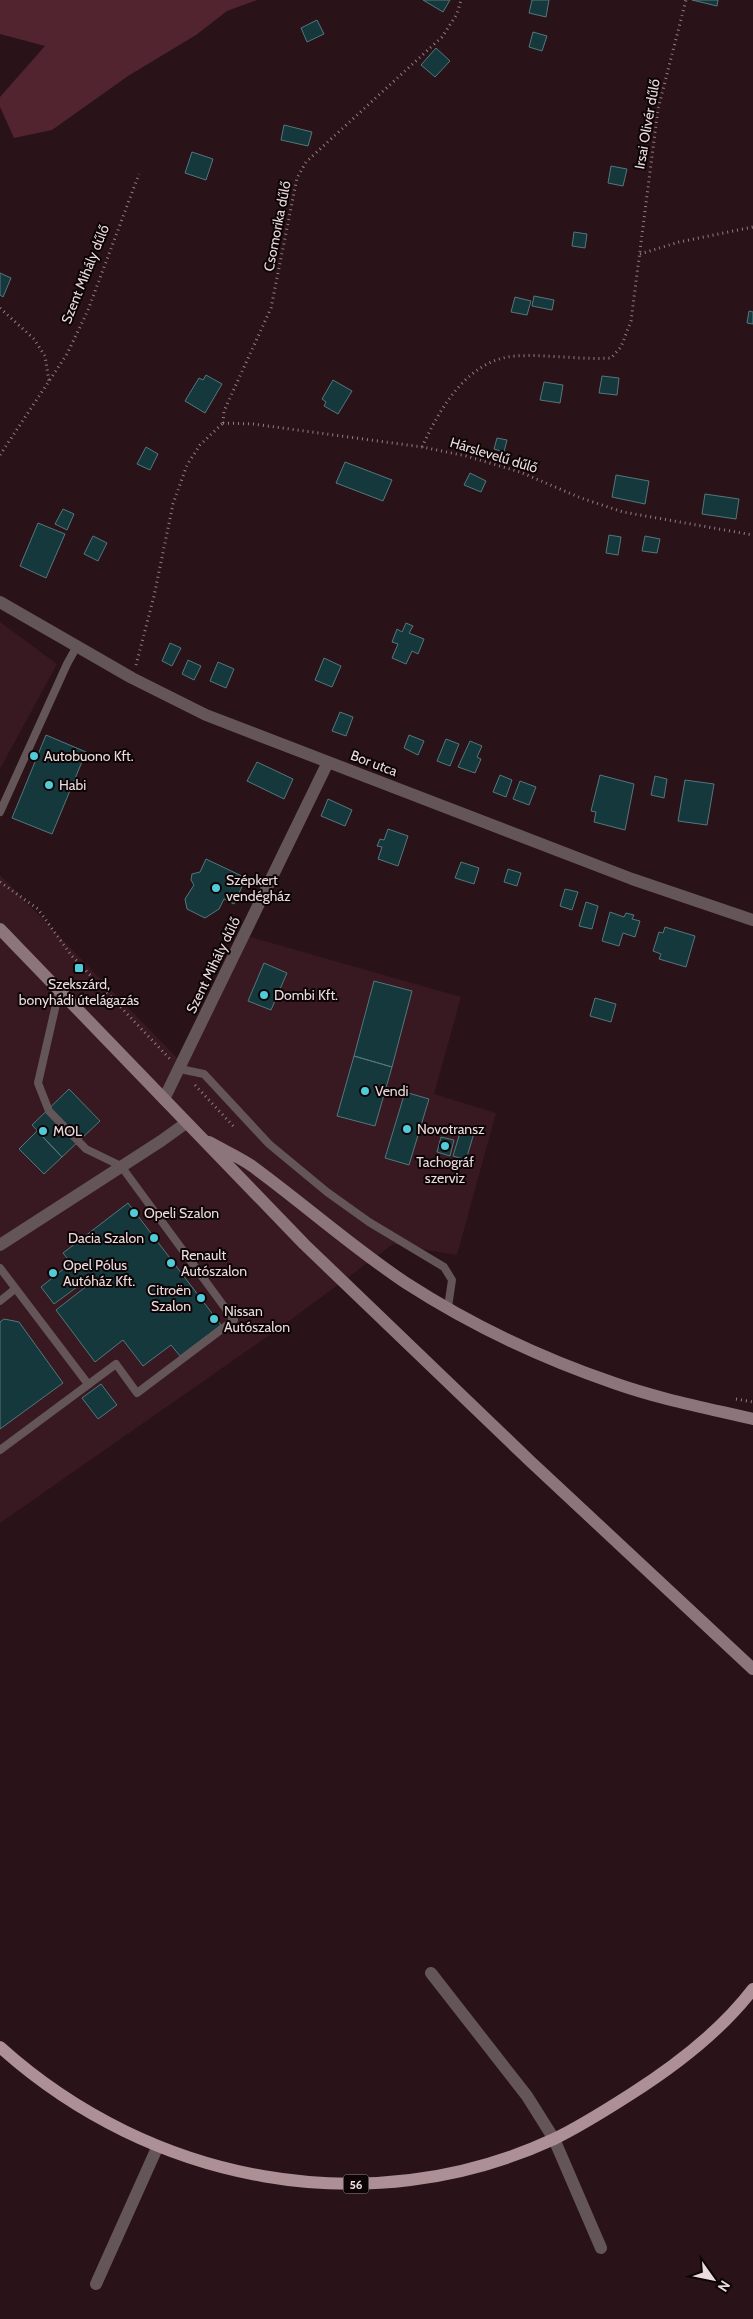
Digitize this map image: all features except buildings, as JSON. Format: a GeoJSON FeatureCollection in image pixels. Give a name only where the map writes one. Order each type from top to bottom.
{"type":"FeatureCollection","features":[{"type":"Feature","properties":{"kind":"main road","name":"56"},"geometry":{"type":"LineString","coordinates":[[0,2048],[79,2107],[157,2148],[212,2166],[250,2174],[298,2182],[356,2184],[443,2174],[500,2160],[554,2139],[615,2105],[672,2065],[727,2018],[752,1992]]}},
{"type":"Feature","properties":{"kind":"street","name":"Bor utca"},"geometry":{"type":"LineString","coordinates":[[0,602],[132,678],[206,715],[632,879],[753,920]]}},
{"type":"Feature","properties":{"kind":"street","name":"Szent Mihály dűlő"},"geometry":{"type":"LineString","coordinates":[[164,1099],[328,762]]}},
{"type":"Feature","properties":{"kind":"street"},"geometry":{"type":"LineString","coordinates":[[0,929],[311,1251],[537,1467],[753,1669]]}},
{"type":"Feature","properties":{"kind":"street"},"geometry":{"type":"LineString","coordinates":[[0,1245],[162,1141],[186,1123]]}},
{"type":"Feature","properties":{"kind":"street"},"geometry":{"type":"LineString","coordinates":[[197,1135],[251,1166],[346,1241],[406,1283],[494,1334],[542,1356],[615,1384],[753,1419]]}},
{"type":"Feature","properties":{"kind":"street"},"geometry":{"type":"LineString","coordinates":[[431,1972],[527,2096],[554,2139],[601,2248]]}},
{"type":"Feature","properties":{"kind":"street"},"geometry":{"type":"LineString","coordinates":[[96,2284],[157,2148]]}},
{"type":"Feature","properties":{"kind":"lane"},"geometry":{"type":"LineString","coordinates":[[0,812],[77,646]]}},
{"type":"Feature","properties":{"kind":"lane"},"geometry":{"type":"LineString","coordinates":[[0,1450],[116,1364],[137,1393],[234,1320],[121,1166],[86,1149],[49,1111],[38,1083],[59,991]]}},
{"type":"Feature","properties":{"kind":"lane"},"geometry":{"type":"LineString","coordinates":[[180,1069],[204,1074],[270,1144],[327,1192],[369,1222],[444,1267],[452,1280],[448,1307]]}},
{"type":"Feature","properties":{"kind":"lane"},"geometry":{"type":"LineString","coordinates":[[0,1268],[88,1384]]}},
{"type":"Feature","properties":{"kind":"lane"},"geometry":{"type":"LineString","coordinates":[[0,1301],[15,1289]]}},
{"type":"Feature","properties":{"kind":"path","name":"Csomorika dűlő"},"geometry":{"type":"LineString","coordinates":[[223,423],[224,411],[271,308],[297,178],[306,162],[442,36],[457,14],[461,0]]}},
{"type":"Feature","properties":{"kind":"path","name":"Irsai Olivér dűlő"},"geometry":{"type":"LineString","coordinates":[[422,446],[435,419],[452,392],[489,362],[514,356],[611,358],[621,347],[631,321],[658,109],[686,0]]}},
{"type":"Feature","properties":{"kind":"path","name":"Szent Mihály dűlő"},"geometry":{"type":"LineString","coordinates":[[0,455],[67,354],[88,310],[140,174]]}},
{"type":"Feature","properties":{"kind":"path"},"geometry":{"type":"LineString","coordinates":[[640,254],[679,242],[753,228]]}},
{"type":"Feature","properties":{"kind":"path"},"geometry":{"type":"LineString","coordinates":[[0,308],[34,339],[45,356],[49,380]]}},
{"type":"Feature","properties":{"kind":"path","name":"Hárslevelű dűlő"},"geometry":{"type":"LineString","coordinates":[[223,423],[253,424],[422,446],[466,456],[520,472],[581,498],[623,512],[753,536]]}},
{"type":"Feature","properties":{"kind":"path"},"geometry":{"type":"LineString","coordinates":[[132,678],[154,596],[173,504],[187,465],[200,445],[223,423]]}},
{"type":"Feature","properties":{"kind":"path"},"geometry":{"type":"LineString","coordinates":[[0,882],[38,909],[71,955],[239,1132]]}},
{"type":"Feature","properties":{"kind":"path"},"geometry":{"type":"LineString","coordinates":[[726,1397],[753,1402]]}},
{"type":"Feature","properties":{"kind":"shaded area"},"geometry":{"type":"Polygon","coordinates":[[[0,0],[257,0],[227,11],[196,35],[128,76],[52,130],[14,138],[0,107],[0,97],[45,46],[0,34],[0,0]]]}},
{"type":"Feature","properties":{"kind":"shaded area"},"geometry":{"type":"Polygon","coordinates":[[[0,622],[57,664],[0,769],[0,622]]]}},
{"type":"Feature","properties":{"kind":"shaded area"},"geometry":{"type":"Polygon","coordinates":[[[0,875],[179,1060],[240,934],[461,997],[434,1094],[496,1113],[457,1255],[393,1244],[281,1327],[0,1523],[0,875]]]}},
{"type":"Feature","properties":{"kind":"place","name":"Autobuono Kft."},"geometry":{"type":"Point","coordinates":[34,756]}},
{"type":"Feature","properties":{"kind":"place","name":"Habi"},"geometry":{"type":"Point","coordinates":[49,785]}},
{"type":"Feature","properties":{"kind":"place","name":"Szépkert vendégház"},"geometry":{"type":"Point","coordinates":[216,888]}},
{"type":"Feature","properties":{"kind":"place","name":"Szekszárd, bonyhádi útelágazás"},"geometry":{"type":"Point","coordinates":[79,968]}},
{"type":"Feature","properties":{"kind":"place","name":"Dombi Kft."},"geometry":{"type":"Point","coordinates":[264,995]}},
{"type":"Feature","properties":{"kind":"place","name":"Vendi"},"geometry":{"type":"Point","coordinates":[365,1091]}},
{"type":"Feature","properties":{"kind":"place","name":"Novotransz"},"geometry":{"type":"Point","coordinates":[407,1129]}},
{"type":"Feature","properties":{"kind":"place","name":"MOL"},"geometry":{"type":"Point","coordinates":[43,1131]}},
{"type":"Feature","properties":{"kind":"place","name":"Tachográf szerviz"},"geometry":{"type":"Point","coordinates":[445,1146]}},
{"type":"Feature","properties":{"kind":"place","name":"Opeli Szalon"},"geometry":{"type":"Point","coordinates":[134,1213]}},
{"type":"Feature","properties":{"kind":"place","name":"Dacia Szalon"},"geometry":{"type":"Point","coordinates":[154,1238]}},
{"type":"Feature","properties":{"kind":"place","name":"Renault Autószalon"},"geometry":{"type":"Point","coordinates":[171,1263]}},
{"type":"Feature","properties":{"kind":"place","name":"Opel Pólus Autóház Kft."},"geometry":{"type":"Point","coordinates":[53,1273]}},
{"type":"Feature","properties":{"kind":"place","name":"Citroën Szalon"},"geometry":{"type":"Point","coordinates":[201,1298]}},
{"type":"Feature","properties":{"kind":"place","name":"Nissan Autószalon"},"geometry":{"type":"Point","coordinates":[214,1319]}}]}
